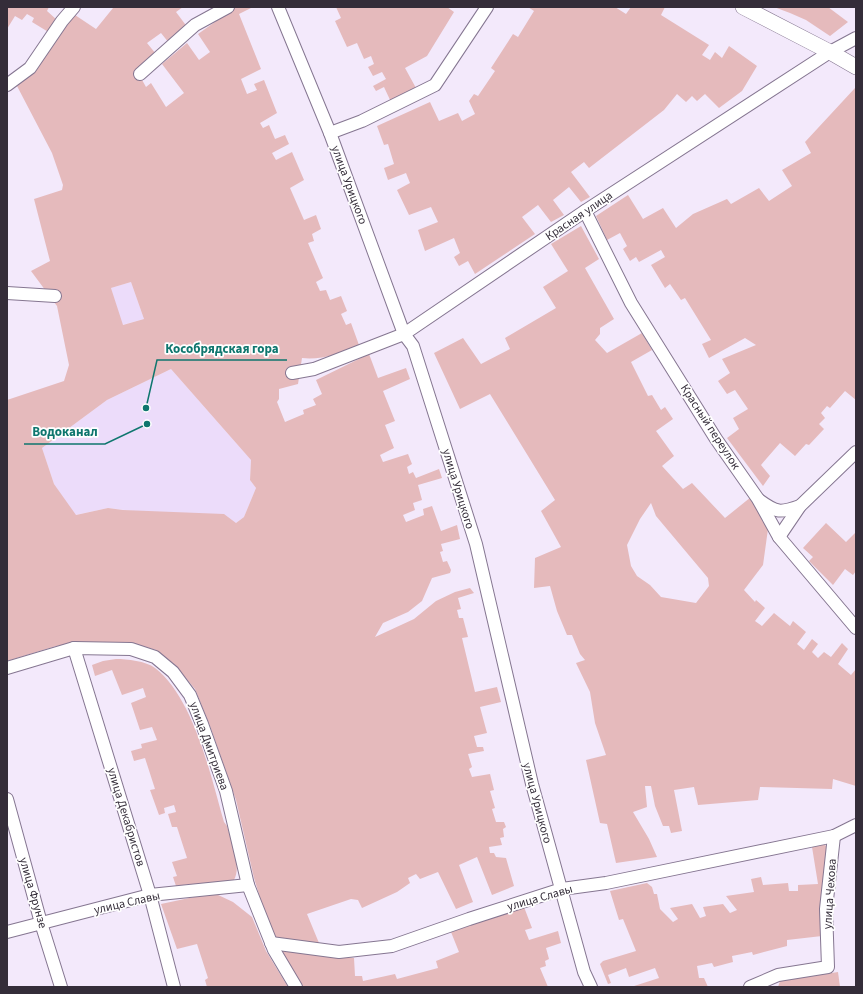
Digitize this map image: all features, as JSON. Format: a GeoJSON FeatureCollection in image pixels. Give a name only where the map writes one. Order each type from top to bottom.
{"type":"FeatureCollection","features":[{"type":"Feature","properties":{"kind":"main road"},"geometry":{"type":"LineString","coordinates":[[744,7],[856,67]]}},
{"type":"Feature","properties":{"kind":"street"},"geometry":{"type":"LineString","coordinates":[[7,85],[30,68],[74,7]]}},
{"type":"Feature","properties":{"kind":"street"},"geometry":{"type":"LineString","coordinates":[[140,74],[195,25],[228,7]]}},
{"type":"Feature","properties":{"kind":"street","name":"улица Урицкого"},"geometry":{"type":"LineString","coordinates":[[278,7],[330,133],[404,334],[414,346],[476,544],[532,784],[584,972],[591,987]]}},
{"type":"Feature","properties":{"kind":"street"},"geometry":{"type":"LineString","coordinates":[[330,133],[362,121],[435,85],[487,7]]}},
{"type":"Feature","properties":{"kind":"street","name":"Красная улица"},"geometry":{"type":"LineString","coordinates":[[292,373],[314,369],[404,334],[585,211],[830,52],[856,38]]}},
{"type":"Feature","properties":{"kind":"street","name":"Красный переулок"},"geometry":{"type":"LineString","coordinates":[[585,211],[631,303],[716,439],[758,499],[779,537],[856,628]]}},
{"type":"Feature","properties":{"kind":"street"},"geometry":{"type":"LineString","coordinates":[[7,293],[55,296]]}},
{"type":"Feature","properties":{"kind":"street"},"geometry":{"type":"LineString","coordinates":[[779,537],[800,506],[856,452]]}},
{"type":"Feature","properties":{"kind":"street"},"geometry":{"type":"LineString","coordinates":[[758,499],[772,509],[785,511],[800,506]]}},
{"type":"Feature","properties":{"kind":"street","name":"улица Дмитриева"},"geometry":{"type":"LineString","coordinates":[[7,668],[74,648],[131,649],[155,657],[172,672],[190,695],[202,724],[226,791],[248,885],[271,943],[296,987]]}},
{"type":"Feature","properties":{"kind":"street","name":"улица Декабристов"},"geometry":{"type":"LineString","coordinates":[[74,648],[150,895],[174,987]]}},
{"type":"Feature","properties":{"kind":"street","name":"улица Фрунзе"},"geometry":{"type":"LineString","coordinates":[[7,799],[41,923],[61,987]]}},
{"type":"Feature","properties":{"kind":"street","name":"улица Славы"},"geometry":{"type":"LineString","coordinates":[[271,943],[339,952],[392,946],[562,889],[606,883],[834,836],[856,825]]}},
{"type":"Feature","properties":{"kind":"street","name":"улица Чехова"},"geometry":{"type":"LineString","coordinates":[[750,987],[778,975],[828,966],[826,909],[834,836]]}},
{"type":"Feature","properties":{"kind":"street","name":"улица Славы"},"geometry":{"type":"LineString","coordinates":[[7,932],[150,895],[248,885]]}},
{"type":"Feature","properties":{"kind":"shaded area"},"geometry":{"type":"Polygon","coordinates":[[[7,7],[49,7],[47,11],[57,20],[50,33],[32,22],[34,18],[27,14],[22,20],[15,16],[7,29],[7,7]]]}},
{"type":"Feature","properties":{"kind":"shaded area"},"geometry":{"type":"Polygon","coordinates":[[[112,7],[183,7],[176,12],[188,28],[169,43],[161,33],[147,43],[156,54],[137,71],[146,87],[151,83],[166,107],[184,93],[162,64],[187,43],[199,60],[210,52],[198,34],[236,7],[253,7],[239,14],[261,69],[241,79],[247,94],[257,90],[254,84],[264,80],[277,113],[260,123],[263,128],[269,125],[275,139],[285,135],[289,144],[272,153],[276,160],[292,152],[304,180],[290,188],[304,220],[316,215],[321,229],[312,234],[314,241],[308,243],[323,278],[316,282],[320,291],[326,290],[330,300],[341,296],[347,311],[341,314],[346,325],[351,323],[359,345],[331,356],[302,358],[298,384],[279,389],[279,399],[277,402],[285,422],[304,414],[303,410],[316,405],[313,399],[322,394],[316,380],[369,354],[378,378],[406,368],[410,379],[383,391],[395,421],[385,425],[394,448],[380,455],[383,462],[408,454],[412,464],[407,467],[409,474],[413,472],[416,478],[439,469],[442,478],[418,485],[422,500],[413,503],[415,510],[403,515],[406,522],[424,515],[423,509],[432,506],[441,531],[457,525],[460,539],[441,544],[443,551],[440,552],[443,562],[447,561],[451,570],[450,573],[432,578],[422,601],[408,612],[383,623],[375,637],[414,619],[436,601],[455,592],[470,588],[474,593],[458,598],[461,609],[457,610],[459,618],[463,618],[468,637],[462,638],[475,692],[497,687],[501,702],[480,707],[487,733],[474,736],[477,747],[483,747],[484,751],[468,754],[472,767],[469,769],[472,777],[490,774],[494,790],[490,791],[495,808],[492,809],[496,822],[504,822],[506,827],[503,829],[504,837],[500,838],[502,845],[489,847],[490,853],[494,853],[496,857],[506,858],[514,886],[492,895],[477,857],[459,865],[473,902],[456,909],[438,872],[420,879],[416,874],[408,878],[410,883],[397,892],[362,908],[358,900],[351,899],[307,914],[319,943],[277,941],[261,901],[254,878],[236,800],[210,726],[195,689],[175,665],[156,650],[135,644],[100,642],[56,646],[7,661],[7,400],[64,381],[69,365],[57,306],[31,271],[50,261],[34,199],[62,190],[63,185],[52,153],[17,86],[34,71],[58,36],[75,15],[96,29],[113,8],[112,7]],[[131,282],[111,288],[123,325],[144,319],[131,282]],[[171,369],[107,400],[42,448],[54,484],[76,515],[108,508],[123,510],[224,514],[236,523],[244,517],[256,488],[250,480],[251,460],[171,369]]]}},
{"type":"Feature","properties":{"kind":"shaded area"},"geometry":{"type":"Polygon","coordinates":[[[336,7],[447,7],[454,12],[427,56],[405,68],[416,88],[391,102],[384,87],[376,91],[373,86],[386,79],[382,72],[373,76],[368,67],[374,64],[371,56],[364,59],[357,43],[347,47],[335,21],[341,18],[336,7]]]}},
{"type":"Feature","properties":{"kind":"shaded area"},"geometry":{"type":"Polygon","coordinates":[[[528,7],[615,7],[626,14],[631,7],[665,7],[661,15],[709,45],[702,55],[710,60],[715,52],[722,58],[729,46],[757,66],[742,91],[719,108],[705,94],[697,101],[692,96],[686,102],[677,94],[664,110],[589,168],[584,162],[571,172],[590,197],[581,202],[569,187],[553,200],[564,215],[551,222],[538,205],[522,217],[535,234],[475,274],[468,261],[459,266],[454,257],[460,253],[454,238],[425,251],[418,230],[438,222],[431,207],[409,215],[397,190],[410,183],[406,173],[388,180],[384,168],[394,164],[388,144],[384,145],[377,126],[430,102],[439,121],[458,113],[462,121],[475,114],[469,101],[474,94],[478,96],[495,71],[491,68],[513,34],[518,37],[534,11],[528,7]]]}},
{"type":"Feature","properties":{"kind":"shaded area"},"geometry":{"type":"Polygon","coordinates":[[[774,7],[828,7],[848,22],[830,36],[806,20],[774,7]]]}},
{"type":"Feature","properties":{"kind":"shaded area"},"geometry":{"type":"Polygon","coordinates":[[[855,88],[856,400],[845,391],[830,408],[827,406],[821,413],[825,418],[819,424],[824,429],[809,445],[806,444],[795,456],[780,443],[761,465],[770,476],[763,486],[727,438],[739,429],[733,418],[748,409],[735,390],[727,394],[718,381],[730,373],[722,359],[756,345],[745,338],[709,358],[702,344],[711,340],[685,298],[681,300],[670,284],[665,288],[651,265],[665,257],[661,250],[639,262],[636,257],[630,261],[623,249],[627,246],[620,233],[607,240],[596,216],[628,195],[643,219],[663,208],[676,228],[693,214],[727,199],[731,204],[759,188],[769,201],[792,186],[782,170],[811,153],[805,142],[855,88]]]}},
{"type":"Feature","properties":{"kind":"shaded area"},"geometry":{"type":"Polygon","coordinates":[[[581,226],[599,259],[585,268],[614,319],[600,328],[600,334],[595,340],[607,353],[642,333],[652,350],[631,362],[648,396],[652,395],[661,410],[665,407],[673,419],[656,431],[674,456],[662,466],[683,489],[692,483],[725,518],[751,497],[768,529],[763,565],[744,590],[755,602],[756,600],[765,608],[755,621],[762,626],[774,613],[790,626],[793,621],[806,632],[797,644],[804,650],[812,639],[818,644],[812,652],[818,658],[824,652],[831,657],[842,643],[848,649],[838,664],[851,675],[856,669],[856,786],[833,779],[832,789],[760,787],[758,800],[698,805],[694,787],[674,790],[682,831],[671,833],[669,826],[663,826],[655,806],[651,786],[645,786],[647,807],[633,812],[649,839],[657,857],[616,863],[607,824],[600,823],[586,760],[606,755],[595,723],[590,692],[576,663],[585,660],[580,654],[572,635],[567,635],[557,611],[550,586],[534,588],[535,558],[561,547],[541,511],[555,500],[490,394],[460,409],[434,353],[463,338],[481,364],[510,349],[505,338],[556,308],[543,287],[568,271],[551,244],[581,226]],[[651,503],[640,519],[627,545],[631,566],[637,576],[650,585],[661,597],[696,603],[709,586],[708,578],[656,516],[651,503]]]}},
{"type":"Feature","properties":{"kind":"shaded area"},"geometry":{"type":"Polygon","coordinates":[[[131,282],[144,319],[122,325],[111,288],[131,282]]]}},
{"type":"Feature","properties":{"kind":"shaded area"},"geometry":{"type":"Polygon","coordinates":[[[171,369],[251,460],[250,480],[256,488],[244,517],[236,523],[108,508],[75,515],[54,484],[42,448],[107,400],[171,369]]]}},
{"type":"Feature","properties":{"kind":"shaded area"},"geometry":{"type":"Polygon","coordinates":[[[826,523],[846,542],[856,532],[856,571],[853,575],[845,569],[833,585],[809,561],[813,557],[803,548],[826,523]]]}},
{"type":"Feature","properties":{"kind":"shaded area"},"geometry":{"type":"Polygon","coordinates":[[[116,659],[136,661],[155,668],[169,681],[191,718],[207,761],[224,822],[227,826],[233,846],[237,868],[234,880],[210,885],[176,886],[173,877],[177,876],[172,862],[187,858],[177,827],[172,827],[168,814],[176,812],[174,805],[164,808],[165,813],[159,815],[150,790],[155,789],[145,758],[134,761],[131,751],[142,748],[141,744],[157,740],[152,727],[140,730],[131,703],[146,697],[143,688],[122,695],[112,670],[95,676],[92,665],[103,661],[116,659]]]}},
{"type":"Feature","properties":{"kind":"shaded area"},"geometry":{"type":"Polygon","coordinates":[[[823,843],[828,848],[822,936],[787,940],[787,946],[753,955],[752,952],[732,956],[733,962],[714,967],[712,963],[697,966],[699,978],[704,978],[708,987],[631,987],[659,978],[655,968],[629,977],[626,968],[608,975],[611,983],[608,984],[600,964],[603,961],[636,951],[623,919],[619,920],[610,891],[647,883],[652,887],[654,894],[657,894],[660,909],[673,922],[678,919],[670,908],[692,904],[700,918],[706,916],[703,907],[723,904],[730,913],[737,910],[726,896],[754,892],[751,879],[761,877],[763,885],[788,883],[789,891],[798,891],[798,885],[818,884],[812,847],[823,843]]]}},
{"type":"Feature","properties":{"kind":"shaded area"},"geometry":{"type":"Polygon","coordinates":[[[208,894],[216,894],[233,902],[252,917],[266,951],[288,987],[207,987],[205,980],[208,978],[197,944],[177,949],[161,904],[208,894]]]}},
{"type":"Feature","properties":{"kind":"shaded area"},"geometry":{"type":"Polygon","coordinates":[[[524,907],[532,928],[525,930],[529,940],[558,931],[561,943],[546,948],[549,959],[545,961],[546,966],[540,968],[548,987],[303,987],[281,950],[354,958],[355,976],[362,976],[363,981],[395,974],[397,979],[438,968],[436,961],[459,952],[451,932],[524,907]]]}},
{"type":"Feature","properties":{"kind":"shaded area"},"geometry":{"type":"Polygon","coordinates":[[[838,972],[840,987],[778,987],[780,981],[838,972]]]}},
{"type":"Feature","properties":{"kind":"place","name":"Кособрядская гора"},"geometry":{"type":"Point","coordinates":[146,408]}},
{"type":"Feature","properties":{"kind":"place","name":"Водоканал"},"geometry":{"type":"Point","coordinates":[147,424]}}]}
